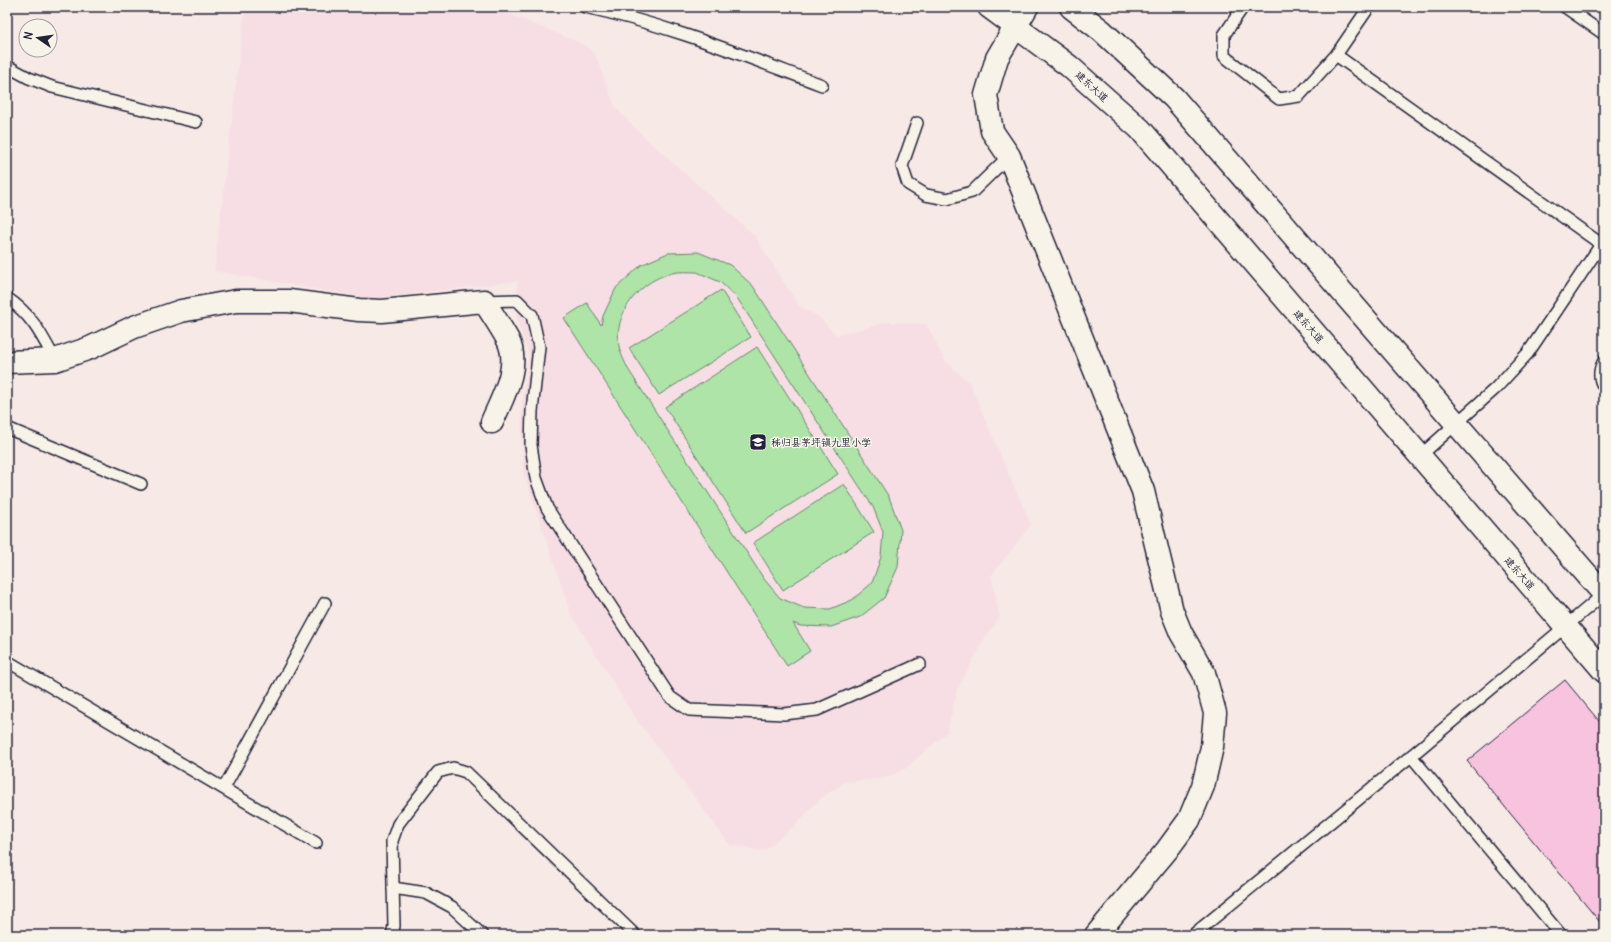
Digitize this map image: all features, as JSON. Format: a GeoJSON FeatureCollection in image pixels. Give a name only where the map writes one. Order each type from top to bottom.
{"type":"FeatureCollection","features":[{"type":"Feature","properties":{"kind":"main road","name":"建东大道"},"geometry":{"type":"LineString","coordinates":[[989,7],[1069,66],[1140,129],[1604,671]]}},
{"type":"Feature","properties":{"kind":"main road"},"geometry":{"type":"LineString","coordinates":[[1027,7],[997,58],[986,95],[992,131],[1009,156],[1143,491],[1172,611],[1181,633],[1204,673],[1215,713],[1212,747],[1203,786],[1189,820],[1167,850],[1096,935]]}},
{"type":"Feature","properties":{"kind":"main road"},"geometry":{"type":"LineString","coordinates":[[1071,7],[1102,30],[1174,98],[1604,594]]}},
{"type":"Feature","properties":{"kind":"main road"},"geometry":{"type":"LineString","coordinates":[[7,362],[55,360],[90,348],[134,327],[181,311],[236,301],[289,301],[359,310],[382,311],[484,301],[509,342],[513,361],[508,383],[492,422]]}},
{"type":"Feature","properties":{"kind":"lane"},"geometry":{"type":"LineString","coordinates":[[585,7],[632,18],[671,30],[822,85]]}},
{"type":"Feature","properties":{"kind":"lane"},"geometry":{"type":"LineString","coordinates":[[1243,7],[1224,35],[1224,56],[1279,99],[1299,96],[1336,55],[1369,7]]}},
{"type":"Feature","properties":{"kind":"lane"},"geometry":{"type":"LineString","coordinates":[[1564,7],[1604,34]]}},
{"type":"Feature","properties":{"kind":"lane"},"geometry":{"type":"LineString","coordinates":[[1336,55],[1603,242],[1528,352],[1496,388],[1420,456]]}},
{"type":"Feature","properties":{"kind":"lane"},"geometry":{"type":"LineString","coordinates":[[7,66],[29,78],[52,87],[196,122]]}},
{"type":"Feature","properties":{"kind":"lane"},"geometry":{"type":"LineString","coordinates":[[917,123],[902,166],[908,184],[926,195],[948,199],[972,192],[1009,156]]}},
{"type":"Feature","properties":{"kind":"lane"},"geometry":{"type":"LineString","coordinates":[[7,298],[20,307],[39,330],[55,360]]}},
{"type":"Feature","properties":{"kind":"lane"},"geometry":{"type":"LineString","coordinates":[[484,301],[517,300],[532,315],[539,347],[532,432],[536,478],[547,508],[670,696],[689,710],[784,714],[816,710],[920,664]]}},
{"type":"Feature","properties":{"kind":"lane"},"geometry":{"type":"LineString","coordinates":[[1603,387],[1600,368],[1604,361]]}},
{"type":"Feature","properties":{"kind":"lane"},"geometry":{"type":"LineString","coordinates":[[7,428],[141,484]]}},
{"type":"Feature","properties":{"kind":"lane"},"geometry":{"type":"LineString","coordinates":[[1193,935],[1411,756],[1604,594]]}},
{"type":"Feature","properties":{"kind":"lane"},"geometry":{"type":"LineString","coordinates":[[224,788],[325,603]]}},
{"type":"Feature","properties":{"kind":"lane"},"geometry":{"type":"LineString","coordinates":[[7,661],[316,842]]}},
{"type":"Feature","properties":{"kind":"lane"},"geometry":{"type":"LineString","coordinates":[[1411,756],[1561,935]]}},
{"type":"Feature","properties":{"kind":"lane"},"geometry":{"type":"LineString","coordinates":[[392,935],[394,926],[392,841],[398,824],[438,772],[453,768],[466,772],[635,935]]}},
{"type":"Feature","properties":{"kind":"lane"},"geometry":{"type":"LineString","coordinates":[[393,888],[426,893],[452,907],[482,935]]}},
{"type":"Feature","properties":{"kind":"shaded area","name":"秭归县茅坪镇九里小学"},"geometry":{"type":"Polygon","coordinates":[[[245,7],[491,7],[583,44],[595,54],[615,107],[642,135],[754,235],[799,306],[818,316],[836,335],[889,322],[926,324],[945,361],[969,382],[1031,525],[991,576],[1000,617],[985,638],[957,690],[947,732],[906,768],[887,778],[845,782],[820,799],[792,828],[764,851],[730,845],[634,716],[571,614],[523,471],[521,412],[529,355],[517,322],[517,281],[373,299],[214,271],[245,7]]]}},
{"type":"Feature","properties":{"kind":"green space"},"geometry":{"type":"Polygon","coordinates":[[[698,252],[730,265],[753,286],[889,497],[901,530],[898,567],[884,598],[860,617],[831,627],[800,626],[793,623],[810,651],[787,666],[564,318],[587,303],[601,325],[603,316],[616,288],[641,265],[668,253],[698,252]],[[678,272],[661,277],[640,290],[632,299],[620,321],[618,333],[620,352],[628,369],[764,579],[780,598],[804,608],[830,609],[852,600],[872,583],[881,557],[883,532],[873,507],[737,298],[720,282],[697,272],[678,272]]]}},
{"type":"Feature","properties":{"kind":"green space"},"geometry":{"type":"Polygon","coordinates":[[[721,290],[751,337],[659,395],[629,348],[721,290]]]}},
{"type":"Feature","properties":{"kind":"green space"},"geometry":{"type":"Polygon","coordinates":[[[757,347],[838,474],[746,533],[665,407],[757,347]]]}},
{"type":"Feature","properties":{"kind":"green space"},"geometry":{"type":"Polygon","coordinates":[[[844,484],[874,532],[783,590],[753,543],[844,484]]]}},
{"type":"Feature","properties":{"kind":"building"},"geometry":{"type":"Polygon","coordinates":[[[1565,680],[1604,727],[1604,927],[1467,761],[1565,680]]]}},
{"type":"Feature","properties":{"kind":"place","name":"秭归县茅坪镇九里小学"},"geometry":{"type":"Point","coordinates":[758,442]}}]}
